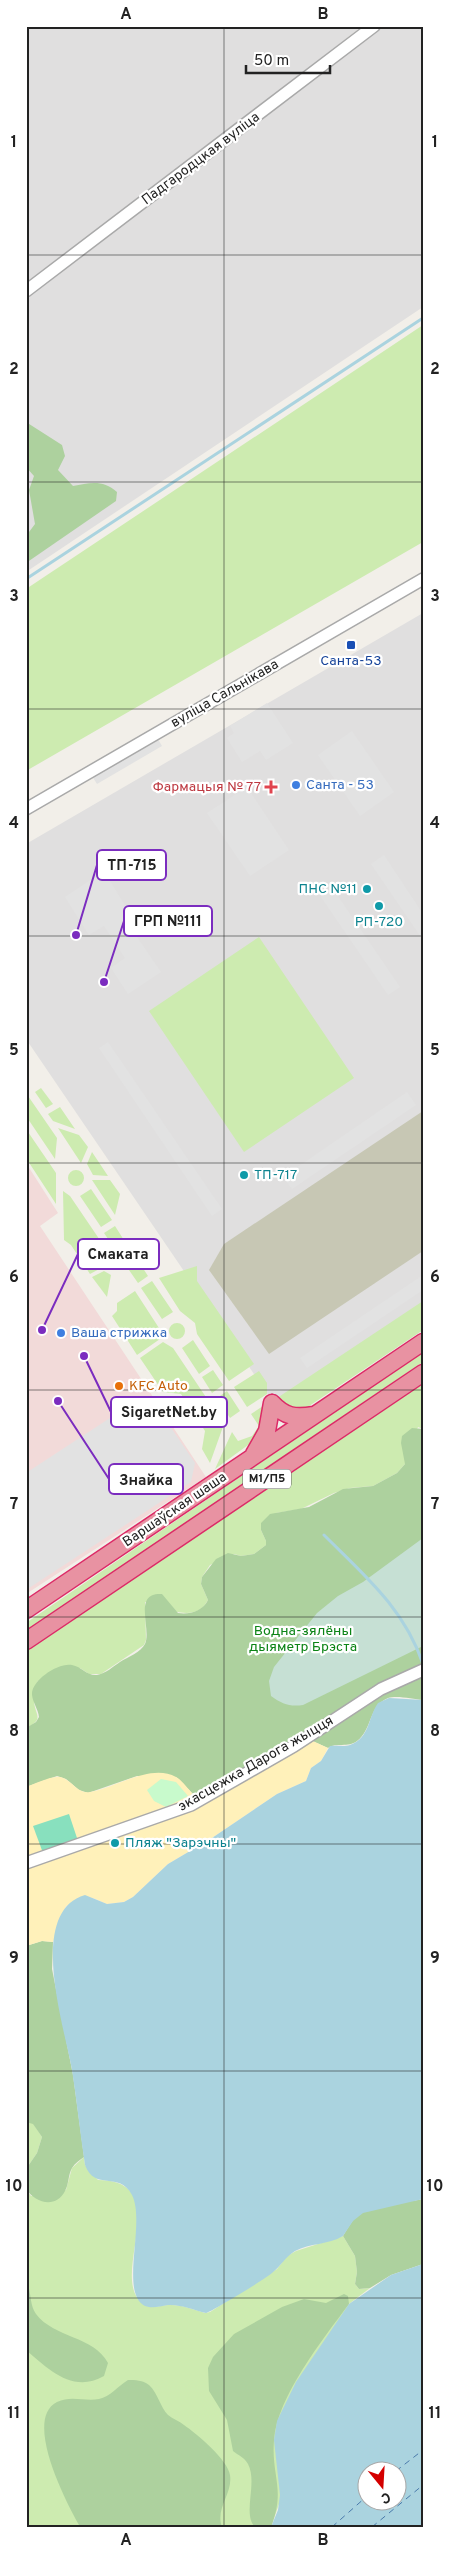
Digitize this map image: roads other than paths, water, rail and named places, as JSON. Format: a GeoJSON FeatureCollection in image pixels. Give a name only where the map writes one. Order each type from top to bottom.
{"type":"FeatureCollection","features":[{"type":"Feature","properties":{"kind":"highway","name":"Варшаўская шаша"},"geometry":{"type":"LineString","coordinates":[[26,1610],[423,1342]]}},
{"type":"Feature","properties":{"kind":"highway","name":"Варшаўская шаша"},"geometry":{"type":"LineString","coordinates":[[26,1641],[423,1373]]}},
{"type":"Feature","properties":{"kind":"highway"},"geometry":{"type":"LineString","coordinates":[[250,1459],[267,1431],[272,1403],[288,1416],[297,1418],[314,1415]]}},
{"type":"Feature","properties":{"kind":"street","name":"Падгародцкая вуліца"},"geometry":{"type":"LineString","coordinates":[[26,291],[374,26]]}},
{"type":"Feature","properties":{"kind":"street","name":"вуліца Сальнікава"},"geometry":{"type":"LineString","coordinates":[[26,809],[423,579]]}},
{"type":"Feature","properties":{"kind":"street","name":"экасцежка Дарога жыцця"},"geometry":{"type":"LineString","coordinates":[[26,1863],[191,1805],[294,1746],[380,1689],[423,1670]]}},
{"type":"Feature","properties":{"kind":"water"},"geometry":{"type":"Polygon","coordinates":[[[389,1698],[423,1700],[423,2199],[363,2213],[353,2221],[343,2236],[295,2251],[268,2276],[206,2313],[177,2305],[145,2306],[138,2299],[134,2287],[136,2207],[132,2195],[121,2184],[95,2178],[89,2173],[85,2165],[72,2070],[57,2001],[53,1947],[57,1924],[67,1906],[85,1895],[107,1904],[124,1902],[133,1897],[168,1864],[212,1838],[277,1794],[306,1781],[311,1768],[321,1761],[330,1746],[345,1746],[357,1742],[368,1727],[378,1703],[389,1698]]]}},
{"type":"Feature","properties":{"kind":"water"},"geometry":{"type":"Polygon","coordinates":[[[423,2264],[423,2527],[271,2527],[278,2510],[280,2495],[274,2440],[277,2421],[296,2382],[349,2304],[391,2275],[423,2264]]]}},
{"type":"Feature","properties":{"kind":"waterway"},"geometry":{"type":"LineString","coordinates":[[26,579],[423,318]]}},
{"type":"Feature","properties":{"kind":"waterway"},"geometry":{"type":"LineString","coordinates":[[324,1535],[368,1579],[394,1609],[415,1644],[423,1664]]}},
{"type":"Feature","properties":{"kind":"place","name":"Санта-53"},"geometry":{"type":"Point","coordinates":[351,645]}},
{"type":"Feature","properties":{"kind":"place","name":"Санта - 53"},"geometry":{"type":"Point","coordinates":[296,785]}},
{"type":"Feature","properties":{"kind":"place","name":"Фармацыя № 77"},"geometry":{"type":"Point","coordinates":[271,787]}},
{"type":"Feature","properties":{"kind":"place","name":"ПНС №11"},"geometry":{"type":"Point","coordinates":[367,889]}},
{"type":"Feature","properties":{"kind":"place","name":"РП-720"},"geometry":{"type":"Point","coordinates":[379,906]}},
{"type":"Feature","properties":{"kind":"place","name":"ТП-715"},"geometry":{"type":"Point","coordinates":[76,935]}},
{"type":"Feature","properties":{"kind":"place","name":"ГРП №111"},"geometry":{"type":"Point","coordinates":[104,982]}},
{"type":"Feature","properties":{"kind":"place","name":"ТП-717"},"geometry":{"type":"Point","coordinates":[244,1175]}},
{"type":"Feature","properties":{"kind":"place","name":"Смаката"},"geometry":{"type":"Point","coordinates":[42,1330]}},
{"type":"Feature","properties":{"kind":"place","name":"Ваша стрижка"},"geometry":{"type":"Point","coordinates":[61,1333]}},
{"type":"Feature","properties":{"kind":"place","name":"SigaretNet.by"},"geometry":{"type":"Point","coordinates":[84,1356]}},
{"type":"Feature","properties":{"kind":"place","name":"KFC Auto"},"geometry":{"type":"Point","coordinates":[119,1386]}},
{"type":"Feature","properties":{"kind":"place","name":"Знайка"},"geometry":{"type":"Point","coordinates":[58,1401]}},
{"type":"Feature","properties":{"kind":"place","name":"Пляж \"Зарэчны\""},"geometry":{"type":"Point","coordinates":[115,1843]}},
{"type":"Feature","properties":{"kind":"park label","name":"Водна-зялёны дыяметр Брэста"},"geometry":{"type":"Point","coordinates":[303,1639]}}]}
